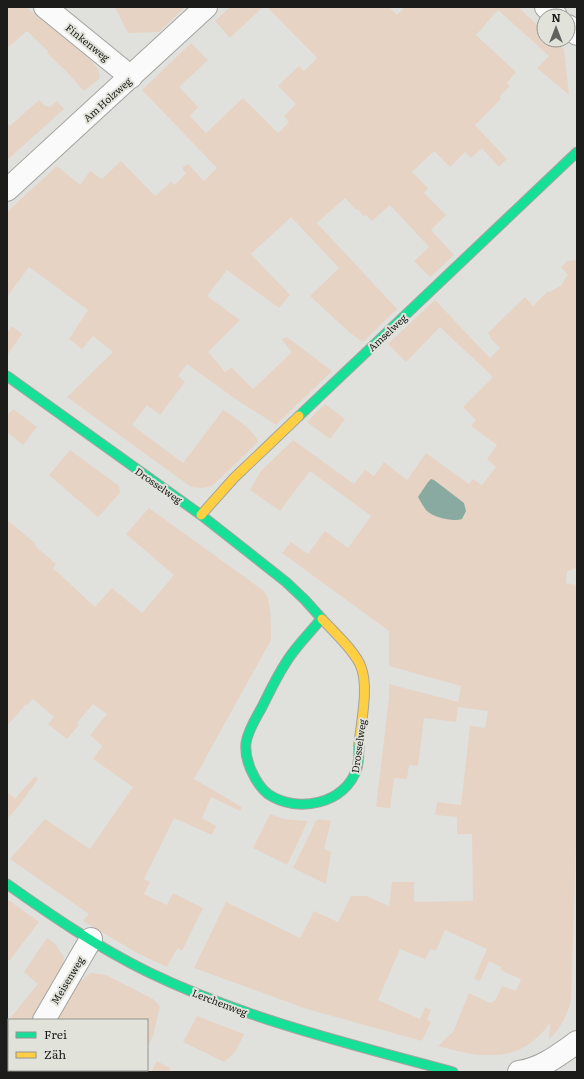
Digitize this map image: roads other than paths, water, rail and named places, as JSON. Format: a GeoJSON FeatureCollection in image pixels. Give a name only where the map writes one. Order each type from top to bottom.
{"type":"FeatureCollection","features":[{"type":"Feature","properties":{"kind":"street","name":"Finkenweg"},"geometry":{"type":"LineString","coordinates":[[45,7],[130,77]]}},
{"type":"Feature","properties":{"kind":"street","name":"Am Holzweg"},"geometry":{"type":"LineString","coordinates":[[7,190],[206,7]]}},
{"type":"Feature","properties":{"kind":"street","name":"Amselweg"},"geometry":{"type":"LineString","coordinates":[[201,515],[240,472],[577,152]]}},
{"type":"Feature","properties":{"kind":"street","name":"Drosselweg"},"geometry":{"type":"LineString","coordinates":[[7,376],[201,515],[286,582],[305,600],[353,654],[361,666],[364,675],[365,691],[357,768],[349,785],[332,798],[322,803],[299,805],[269,796],[262,790],[249,771],[245,746],[248,733],[285,663],[321,619]]}},
{"type":"Feature","properties":{"kind":"street","name":"Lerchenweg"},"geometry":{"type":"LineString","coordinates":[[7,884],[134,966],[211,1000],[307,1032],[453,1072]]}},
{"type":"Feature","properties":{"kind":"street","name":"Meisenweg"},"geometry":{"type":"LineString","coordinates":[[45,1019],[91,939]]}},
{"type":"Feature","properties":{"kind":"street"},"geometry":{"type":"LineString","coordinates":[[519,1072],[555,1059],[577,1042]]}}]}
